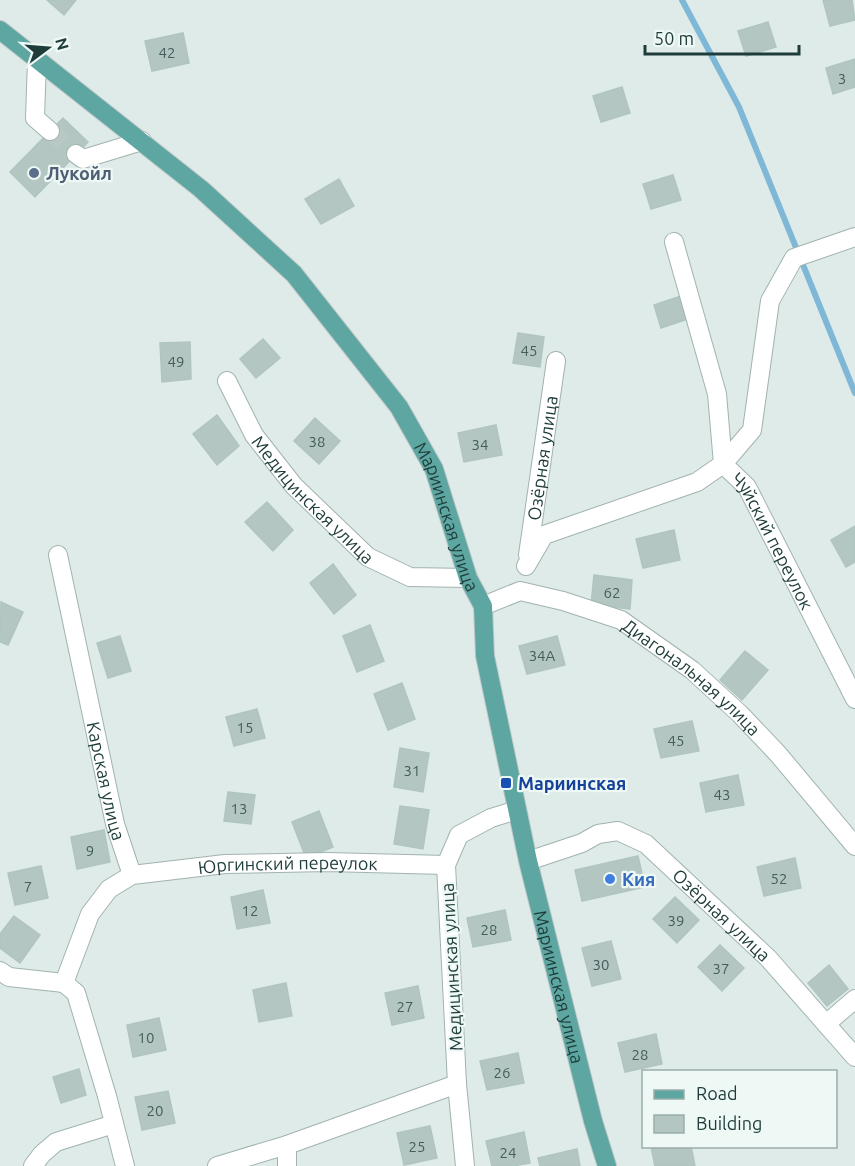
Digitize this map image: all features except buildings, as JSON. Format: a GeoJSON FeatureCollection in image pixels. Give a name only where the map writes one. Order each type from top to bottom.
{"type":"FeatureCollection","features":[{"type":"Feature","properties":{"kind":"main road","name":"Мариинская улица"},"geometry":{"type":"LineString","coordinates":[[0,30],[201,189],[294,274],[399,407],[434,469],[468,578],[483,606],[485,656],[528,861],[593,1121],[607,1166]]}},
{"type":"Feature","properties":{"kind":"street"},"geometry":{"type":"LineString","coordinates":[[37,60],[35,118],[50,131]]}},
{"type":"Feature","properties":{"kind":"street"},"geometry":{"type":"LineString","coordinates":[[76,154],[83,159],[142,141]]}},
{"type":"Feature","properties":{"kind":"street"},"geometry":{"type":"LineString","coordinates":[[526,566],[544,535],[697,482],[723,464],[752,430],[770,301],[794,258],[855,237]]}},
{"type":"Feature","properties":{"kind":"street","name":"Чуйский переулок"},"geometry":{"type":"LineString","coordinates":[[674,242],[717,394],[723,464],[747,487],[855,699]]}},
{"type":"Feature","properties":{"kind":"street","name":"Озёрная улица"},"geometry":{"type":"LineString","coordinates":[[520,591],[526,566],[556,361]]}},
{"type":"Feature","properties":{"kind":"street","name":"Медицинская улица"},"geometry":{"type":"LineString","coordinates":[[227,381],[254,435],[294,486],[368,557],[410,577],[468,578]]}},
{"type":"Feature","properties":{"kind":"street","name":"Карская улица"},"geometry":{"type":"LineString","coordinates":[[58,555],[116,824],[132,875]]}},
{"type":"Feature","properties":{"kind":"street"},"geometry":{"type":"LineString","coordinates":[[483,606],[520,591]]}},
{"type":"Feature","properties":{"kind":"street","name":"Диагональная улица"},"geometry":{"type":"LineString","coordinates":[[520,591],[563,601],[621,620],[692,670],[740,714],[770,746],[855,846]]}},
{"type":"Feature","properties":{"kind":"street","name":"Медицинская улица"},"geometry":{"type":"LineString","coordinates":[[465,1166],[457,1084],[446,865],[459,835],[491,818],[517,810]]}},
{"type":"Feature","properties":{"kind":"street","name":"Озёрная улица"},"geometry":{"type":"LineString","coordinates":[[528,861],[582,843],[598,834],[618,831],[646,844],[768,958],[855,1057]]}},
{"type":"Feature","properties":{"kind":"street","name":"Юргинский переулок"},"geometry":{"type":"LineString","coordinates":[[132,875],[225,864],[327,862],[446,865]]}},
{"type":"Feature","properties":{"kind":"street"},"geometry":{"type":"LineString","coordinates":[[64,982],[90,914],[109,889],[132,875]]}},
{"type":"Feature","properties":{"kind":"street"},"geometry":{"type":"LineString","coordinates":[[3,976],[64,982],[76,993],[125,1166]]}},
{"type":"Feature","properties":{"kind":"street"},"geometry":{"type":"LineString","coordinates":[[826,1024],[855,999]]}},
{"type":"Feature","properties":{"kind":"street"},"geometry":{"type":"LineString","coordinates":[[217,1166],[287,1146],[457,1084]]}},
{"type":"Feature","properties":{"kind":"street"},"geometry":{"type":"LineString","coordinates":[[33,1166],[42,1154],[56,1142],[114,1124]]}},
{"type":"Feature","properties":{"kind":"street"},"geometry":{"type":"LineString","coordinates":[[287,1146],[287,1166]]}},
{"type":"Feature","properties":{"kind":"waterway"},"geometry":{"type":"LineString","coordinates":[[682,0],[739,107],[855,393]]}},
{"type":"Feature","properties":{"kind":"tunnel"},"geometry":{"type":"LineString","coordinates":[[50,131],[76,154]]}},
{"type":"Feature","properties":{"kind":"place","name":"Лукойл"},"geometry":{"type":"Point","coordinates":[34,173]}},
{"type":"Feature","properties":{"kind":"place","name":"Мариинская"},"geometry":{"type":"Point","coordinates":[506,783]}},
{"type":"Feature","properties":{"kind":"place","name":"Кия"},"geometry":{"type":"Point","coordinates":[610,879]}}]}
